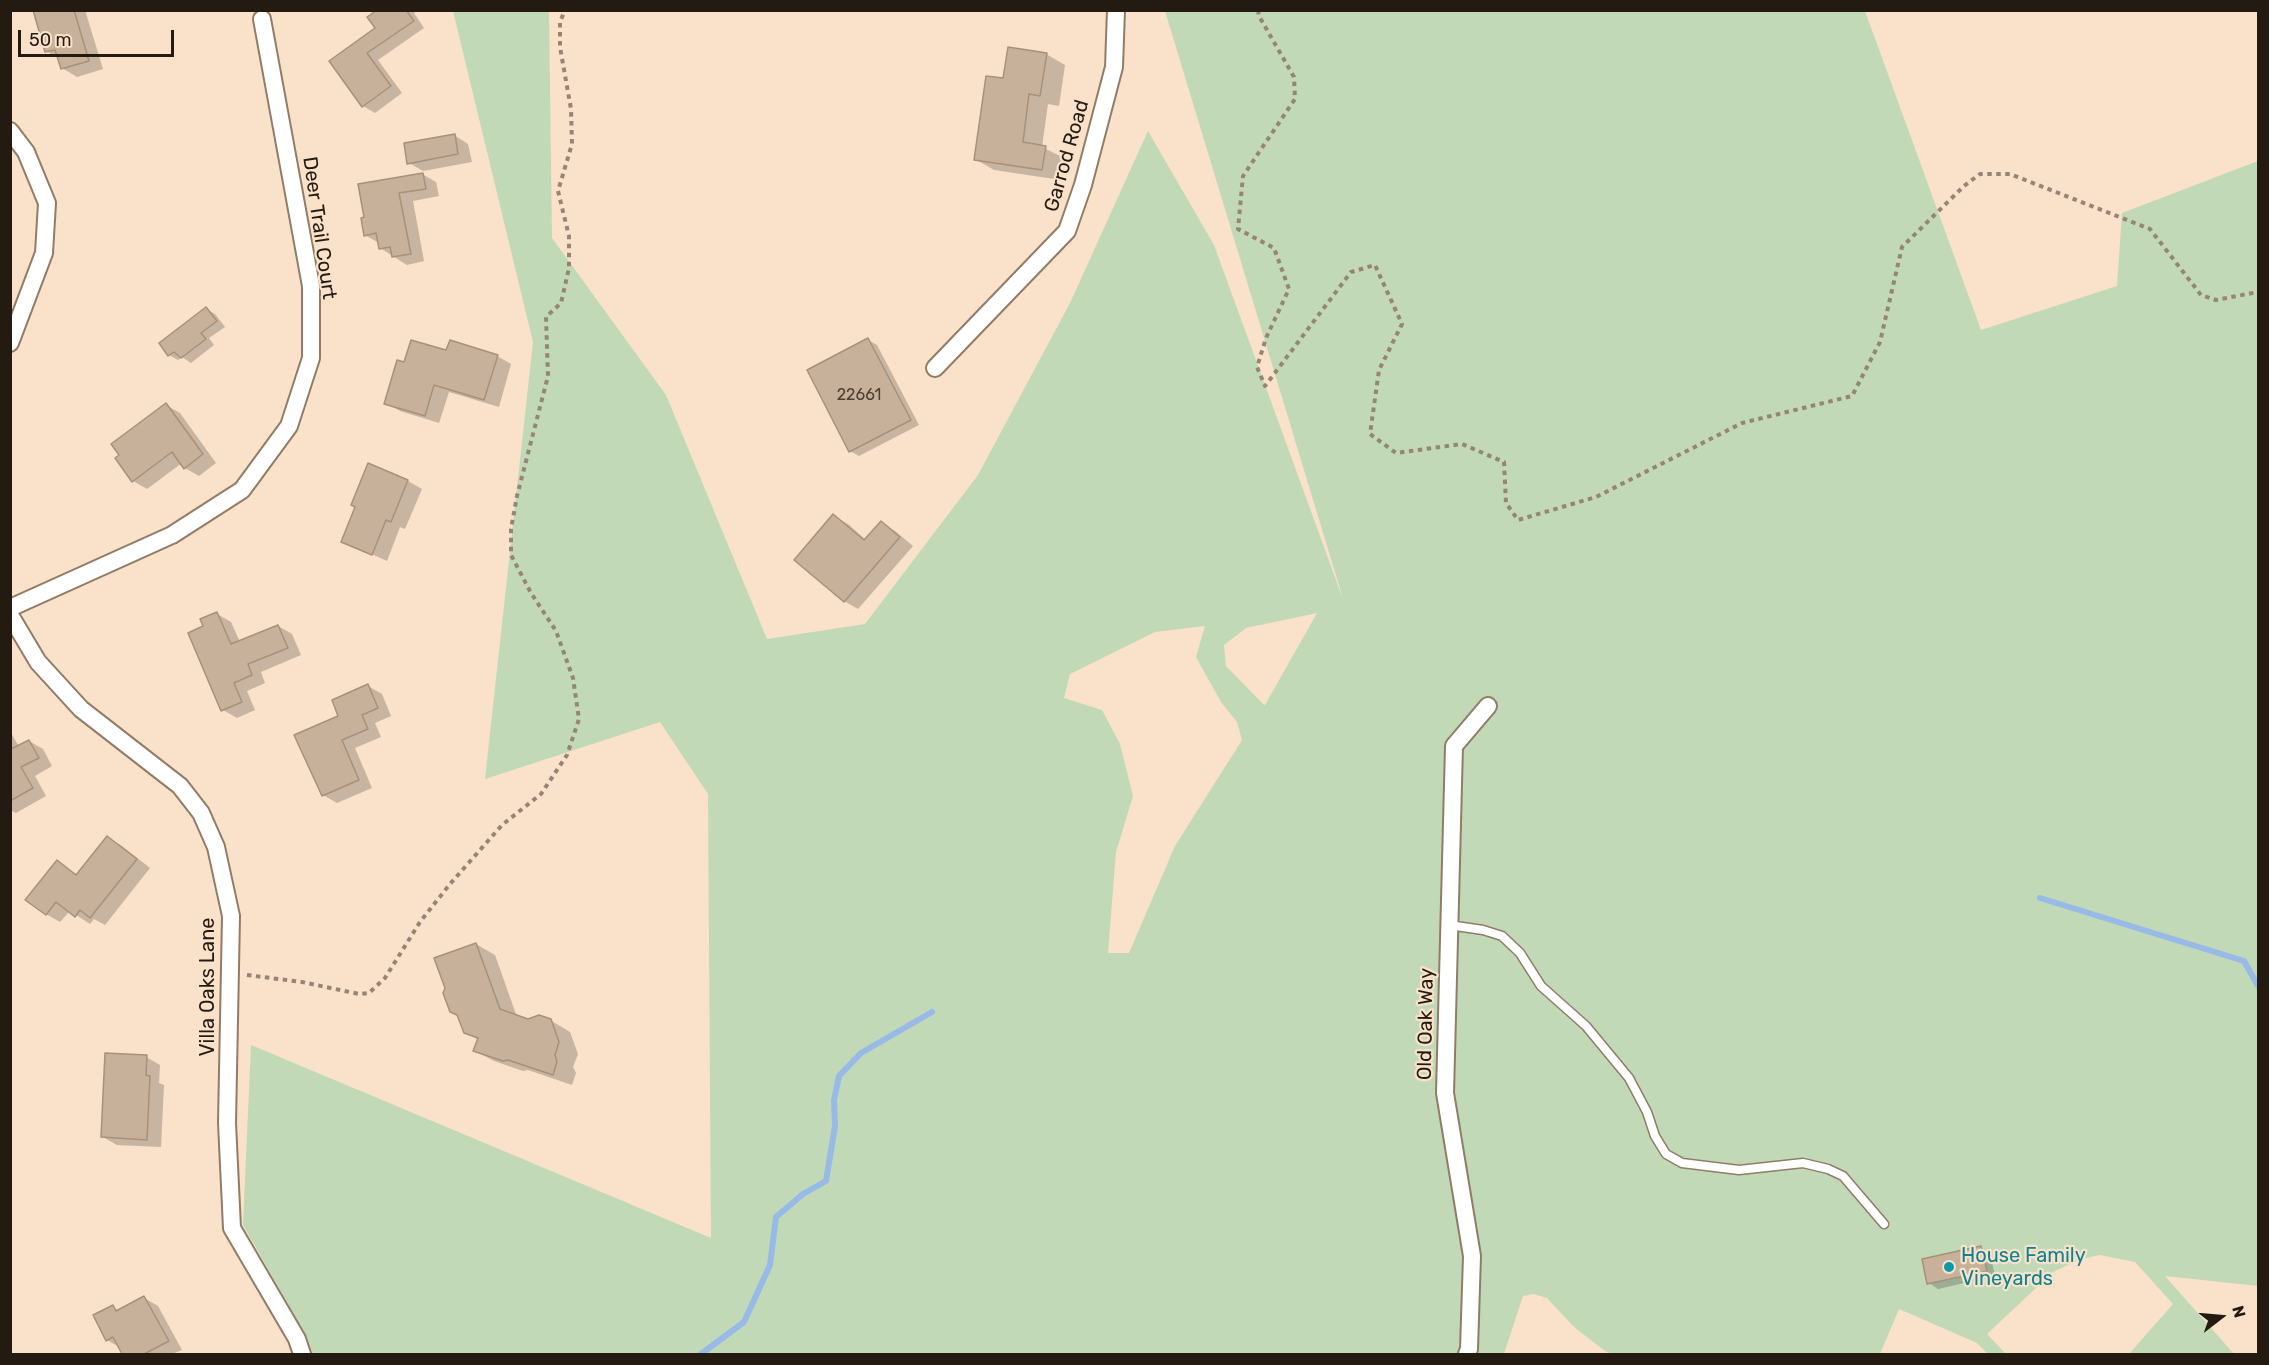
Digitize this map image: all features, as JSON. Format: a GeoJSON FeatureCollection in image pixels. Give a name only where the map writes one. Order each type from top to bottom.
{"type":"FeatureCollection","features":[{"type":"Feature","properties":{"kind":"street","name":"Garrod Road"},"geometry":{"type":"LineString","coordinates":[[935,368],[1067,231],[1083,185],[1114,67],[1116,10]]}},
{"type":"Feature","properties":{"kind":"street","name":"Deer Trail Court"},"geometry":{"type":"LineString","coordinates":[[10,608],[172,535],[242,490],[289,426],[311,358],[310,286],[262,19]]}},
{"type":"Feature","properties":{"kind":"street"},"geometry":{"type":"LineString","coordinates":[[10,131],[26,152],[47,203],[44,253],[10,343]]}},
{"type":"Feature","properties":{"kind":"street","name":"Villa Oaks Lane"},"geometry":{"type":"LineString","coordinates":[[10,615],[38,662],[81,709],[180,786],[201,813],[216,846],[231,916],[232,973],[227,1123],[232,1228],[297,1339],[302,1354]]}},
{"type":"Feature","properties":{"kind":"street","name":"Old Oak Way"},"geometry":{"type":"LineString","coordinates":[[1467,1354],[1472,1256],[1445,1093],[1454,746],[1488,705]]}},
{"type":"Feature","properties":{"kind":"lane"},"geometry":{"type":"LineString","coordinates":[[1449,925],[1483,930],[1502,936],[1520,953],[1541,986],[1586,1026],[1629,1078],[1647,1112],[1655,1136],[1666,1154],[1682,1163],[1739,1170],[1803,1163],[1828,1169],[1842,1176],[1884,1224]]}},
{"type":"Feature","properties":{"kind":"path"},"geometry":{"type":"LineString","coordinates":[[232,973],[302,982],[359,994],[369,993],[385,978],[420,922],[450,884],[502,825],[541,794],[567,755],[579,718],[573,678],[555,631],[511,555],[517,496],[548,376],[546,317],[561,303],[569,268],[569,236],[558,191],[572,144],[571,109],[560,47],[560,22],[565,10]]}},
{"type":"Feature","properties":{"kind":"path"},"geometry":{"type":"LineString","coordinates":[[1258,10],[1259,16],[1294,77],[1295,99],[1243,176],[1238,230],[1274,248],[1289,289],[1266,338],[1257,367],[1265,386],[1351,272],[1375,266],[1401,324],[1379,370],[1370,435],[1396,453],[1462,444],[1504,462],[1506,503],[1518,520],[1596,497],[1742,423],[1852,396],[1880,342],[1902,247],[1964,186],[1980,174],[2010,174],[2150,229],[2201,295],[2216,300],[2259,292]]}},
{"type":"Feature","properties":{"kind":"green space"},"geometry":{"type":"Polygon","coordinates":[[[453,11],[549,11],[552,238],[666,395],[767,639],[865,624],[978,475],[1070,303],[1148,131],[1214,245],[1344,602],[1165,11],[1865,11],[1981,330],[2117,286],[2122,213],[2258,161],[2258,1286],[2165,1276],[2234,1354],[2129,1354],[2173,1304],[2135,1262],[2100,1255],[2078,1260],[2053,1272],[1987,1334],[2006,1354],[1988,1354],[1977,1343],[1899,1309],[1880,1354],[1612,1354],[1574,1327],[1547,1298],[1534,1294],[1523,1296],[1504,1354],[313,1354],[308,1339],[243,1225],[251,1045],[711,1238],[708,794],[660,722],[485,779],[533,342],[453,11]],[[1317,613],[1246,628],[1224,645],[1226,666],[1264,705],[1265,705],[1317,613]],[[1205,626],[1155,632],[1070,674],[1064,698],[1102,710],[1120,744],[1133,796],[1116,852],[1108,953],[1129,953],[1175,846],[1242,740],[1237,722],[1221,702],[1196,657],[1205,626]]]}},
{"type":"Feature","properties":{"kind":"building"},"geometry":{"type":"Polygon","coordinates":[[[33,10],[74,10],[89,61],[61,69],[55,50],[45,52],[33,10]]]}},
{"type":"Feature","properties":{"kind":"building"},"geometry":{"type":"Polygon","coordinates":[[[377,10],[406,10],[414,21],[367,53],[391,86],[362,107],[329,61],[375,28],[367,17],[377,10]]]}},
{"type":"Feature","properties":{"kind":"building"},"geometry":{"type":"Polygon","coordinates":[[[1008,47],[1047,53],[1040,96],[1029,94],[1023,142],[1046,146],[1042,170],[974,160],[986,76],[1003,78],[1008,47]]]}},
{"type":"Feature","properties":{"kind":"building"},"geometry":{"type":"Polygon","coordinates":[[[455,134],[458,154],[407,164],[404,143],[455,134]]]}},
{"type":"Feature","properties":{"kind":"building"},"geometry":{"type":"Polygon","coordinates":[[[423,173],[426,189],[399,193],[411,254],[392,257],[390,247],[379,249],[376,233],[364,236],[361,218],[364,217],[358,184],[423,173]]]}},
{"type":"Feature","properties":{"kind":"building"},"geometry":{"type":"Polygon","coordinates":[[[206,307],[217,321],[201,333],[206,339],[181,358],[174,352],[168,356],[159,343],[206,307]]]}},
{"type":"Feature","properties":{"kind":"building"},"geometry":{"type":"Polygon","coordinates":[[[868,338],[911,420],[849,452],[807,370],[868,338]]]}},
{"type":"Feature","properties":{"kind":"building"},"geometry":{"type":"Polygon","coordinates":[[[411,340],[446,350],[450,340],[498,355],[484,400],[434,385],[425,416],[384,404],[397,360],[404,362],[411,340]]]}},
{"type":"Feature","properties":{"kind":"building"},"geometry":{"type":"Polygon","coordinates":[[[166,403],[203,454],[184,469],[172,452],[132,482],[115,458],[119,455],[111,444],[166,403]]]}},
{"type":"Feature","properties":{"kind":"building"},"geometry":{"type":"Polygon","coordinates":[[[368,463],[408,480],[391,522],[386,520],[372,555],[341,542],[355,507],[351,505],[368,463]]]}},
{"type":"Feature","properties":{"kind":"building"},"geometry":{"type":"Polygon","coordinates":[[[833,514],[864,540],[881,521],[900,537],[844,602],[794,560],[833,514]]]}},
{"type":"Feature","properties":{"kind":"building"},"geometry":{"type":"Polygon","coordinates":[[[217,612],[231,644],[278,625],[288,648],[248,664],[252,675],[234,683],[242,702],[221,711],[188,633],[203,626],[200,619],[217,612]]]}},
{"type":"Feature","properties":{"kind":"building"},"geometry":{"type":"Polygon","coordinates":[[[368,684],[378,708],[362,715],[368,729],[342,740],[359,780],[322,796],[294,735],[338,716],[332,700],[368,684]]]}},
{"type":"Feature","properties":{"kind":"building"},"geometry":{"type":"Polygon","coordinates":[[[29,740],[39,758],[21,767],[33,788],[10,801],[10,748],[29,740]]]}},
{"type":"Feature","properties":{"kind":"building"},"geometry":{"type":"Polygon","coordinates":[[[107,836],[137,859],[90,918],[80,910],[75,917],[56,902],[46,915],[25,900],[57,860],[76,875],[107,836]]]}},
{"type":"Feature","properties":{"kind":"building"},"geometry":{"type":"Polygon","coordinates":[[[476,943],[500,1009],[528,1019],[539,1015],[551,1019],[559,1042],[553,1075],[473,1051],[478,1038],[464,1033],[457,1015],[450,1012],[443,993],[445,988],[434,958],[476,943]]]}},
{"type":"Feature","properties":{"kind":"building"},"geometry":{"type":"Polygon","coordinates":[[[105,1053],[147,1055],[146,1075],[150,1076],[147,1140],[101,1137],[105,1053]]]}},
{"type":"Feature","properties":{"kind":"building","name":"House Family Vineyards"},"geometry":{"type":"Polygon","coordinates":[[[1981,1246],[1987,1271],[1927,1284],[1922,1259],[1981,1246]]]}},
{"type":"Feature","properties":{"kind":"building"},"geometry":{"type":"Polygon","coordinates":[[[144,1296],[169,1341],[144,1354],[122,1354],[113,1337],[106,1341],[93,1315],[113,1305],[116,1311],[144,1296]]]}},
{"type":"Feature","properties":{"kind":"waterway"},"geometry":{"type":"LineString","coordinates":[[2040,898],[2244,961],[2258,986]]}},
{"type":"Feature","properties":{"kind":"waterway"},"geometry":{"type":"LineString","coordinates":[[701,1354],[744,1322],[770,1265],[776,1217],[803,1194],[826,1181],[835,1126],[834,1100],[839,1076],[861,1053],[932,1012]]}},
{"type":"Feature","properties":{"kind":"place","name":"House Family Vineyards"},"geometry":{"type":"Point","coordinates":[1949,1267]}}]}
